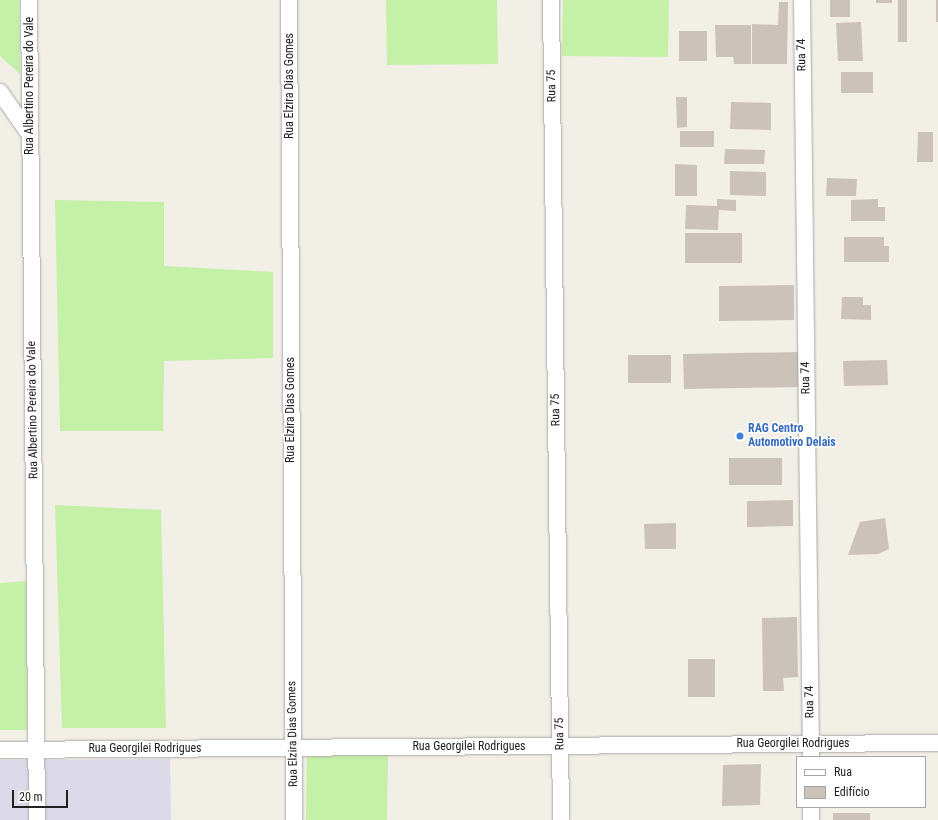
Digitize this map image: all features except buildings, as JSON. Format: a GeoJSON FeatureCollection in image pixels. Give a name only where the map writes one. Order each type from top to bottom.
{"type":"FeatureCollection","features":[{"type":"Feature","properties":{"kind":"street","name":"Rua Albertino Pereira do Vale"},"geometry":{"type":"LineString","coordinates":[[29,0],[37,820]]}},
{"type":"Feature","properties":{"kind":"street","name":"Rua Elzira Dias Gomes"},"geometry":{"type":"LineString","coordinates":[[289,0],[294,820]]}},
{"type":"Feature","properties":{"kind":"street","name":"Rua 75"},"geometry":{"type":"LineString","coordinates":[[551,0],[561,820]]}},
{"type":"Feature","properties":{"kind":"street","name":"Rua 74"},"geometry":{"type":"LineString","coordinates":[[802,0],[811,750]]}},
{"type":"Feature","properties":{"kind":"street"},"geometry":{"type":"LineString","coordinates":[[0,92],[30,135]]}},
{"type":"Feature","properties":{"kind":"street","name":"Rua Georgilei Rodrigues"},"geometry":{"type":"LineString","coordinates":[[0,750],[560,746],[811,750],[938,743]]}},
{"type":"Feature","properties":{"kind":"street"},"geometry":{"type":"LineString","coordinates":[[811,808],[811,820]]}},
{"type":"Feature","properties":{"kind":"green space"},"geometry":{"type":"Polygon","coordinates":[[[0,0],[19,0],[20,74],[0,56],[0,0]]]}},
{"type":"Feature","properties":{"kind":"green space"},"geometry":{"type":"Polygon","coordinates":[[[386,0],[497,0],[498,64],[387,65],[386,0]]]}},
{"type":"Feature","properties":{"kind":"green space"},"geometry":{"type":"Polygon","coordinates":[[[563,0],[669,0],[668,57],[562,56],[563,0]]]}},
{"type":"Feature","properties":{"kind":"green space"},"geometry":{"type":"Polygon","coordinates":[[[55,200],[164,202],[164,266],[273,272],[273,358],[164,361],[163,431],[60,431],[55,200]]]}},
{"type":"Feature","properties":{"kind":"green space"},"geometry":{"type":"Polygon","coordinates":[[[55,505],[161,510],[166,728],[62,728],[55,505]]]}},
{"type":"Feature","properties":{"kind":"green space"},"geometry":{"type":"Polygon","coordinates":[[[26,581],[27,730],[0,730],[0,583],[26,581]]]}},
{"type":"Feature","properties":{"kind":"green space"},"geometry":{"type":"Polygon","coordinates":[[[307,750],[388,751],[387,820],[306,820],[307,750]]]}},
{"type":"Feature","properties":{"kind":"shaded area"},"geometry":{"type":"Polygon","coordinates":[[[170,759],[171,820],[0,820],[0,760],[170,759]]]}},
{"type":"Feature","properties":{"kind":"place","name":"RAG Centro Automotivo Delais"},"geometry":{"type":"Point","coordinates":[740,436]}}]}
